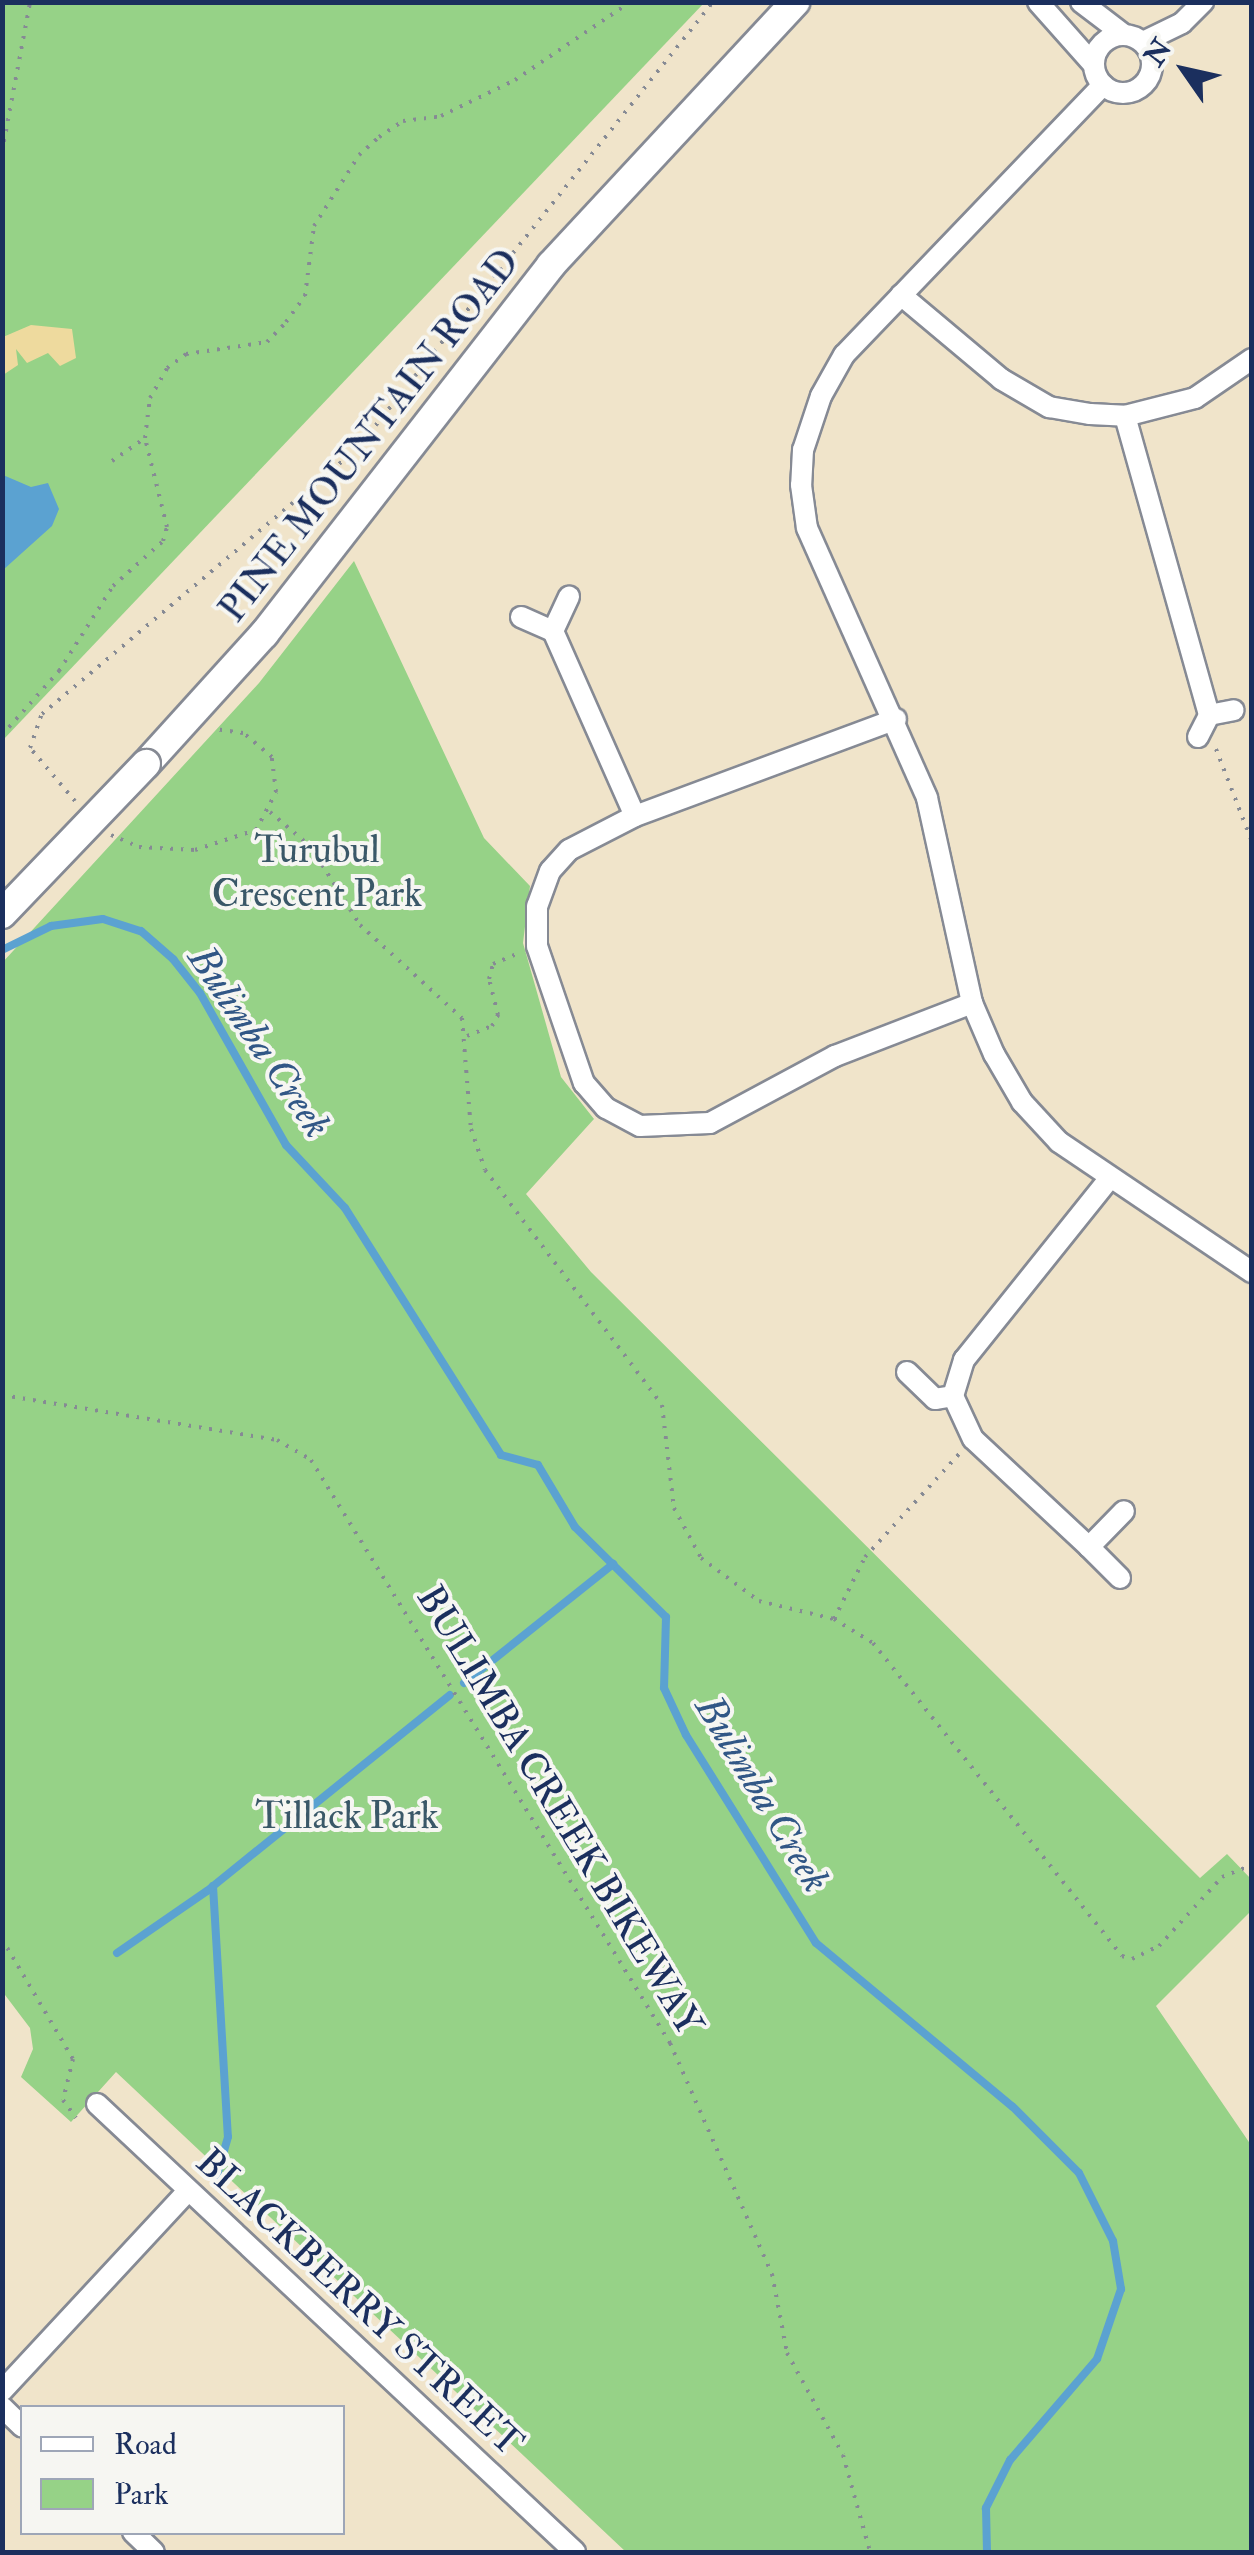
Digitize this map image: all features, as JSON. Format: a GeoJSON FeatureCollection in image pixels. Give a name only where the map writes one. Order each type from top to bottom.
{"type":"FeatureCollection","features":[{"type":"Feature","properties":{"kind":"main road","name":"PINE MOUNTAIN ROAD"},"geometry":{"type":"LineString","coordinates":[[2,914],[264,634],[572,240],[795,2]]}},
{"type":"Feature","properties":{"kind":"street"},"geometry":{"type":"LineString","coordinates":[[1038,2],[1094,65],[1103,85],[1124,93],[1145,84],[1153,62],[1133,38],[1081,2]]}},
{"type":"Feature","properties":{"kind":"street"},"geometry":{"type":"LineString","coordinates":[[1094,65],[1102,43],[1182,23],[1203,2]]}},
{"type":"Feature","properties":{"kind":"street"},"geometry":{"type":"LineString","coordinates":[[1103,85],[844,356],[821,396],[803,450],[801,485],[814,546],[896,719],[926,798],[972,1003],[1022,1102],[1108,1180],[1252,1272]]}},
{"type":"Feature","properties":{"kind":"street"},"geometry":{"type":"LineString","coordinates":[[901,295],[1001,379],[1049,407],[1125,416],[1195,398],[1252,359]]}},
{"type":"Feature","properties":{"kind":"street"},"geometry":{"type":"LineString","coordinates":[[1125,416],[1209,715],[1198,736]]}},
{"type":"Feature","properties":{"kind":"street"},"geometry":{"type":"LineString","coordinates":[[553,631],[569,598]]}},
{"type":"Feature","properties":{"kind":"street"},"geometry":{"type":"LineString","coordinates":[[521,618],[553,631],[635,816]]}},
{"type":"Feature","properties":{"kind":"street"},"geometry":{"type":"LineString","coordinates":[[1209,715],[1234,710]]}},
{"type":"Feature","properties":{"kind":"street"},"geometry":{"type":"LineString","coordinates":[[896,719],[635,816],[569,850],[550,871],[537,906],[536,946],[584,1083],[606,1108],[640,1126],[710,1123],[835,1056],[972,1003]]}},
{"type":"Feature","properties":{"kind":"street"},"geometry":{"type":"LineString","coordinates":[[1108,1180],[964,1360],[953,1396],[973,1439],[1120,1578]]}},
{"type":"Feature","properties":{"kind":"street"},"geometry":{"type":"LineString","coordinates":[[907,1372],[935,1399],[953,1396]]}},
{"type":"Feature","properties":{"kind":"street"},"geometry":{"type":"LineString","coordinates":[[1089,1548],[1124,1511]]}},
{"type":"Feature","properties":{"kind":"street","name":"BLACKBERRY STREET"},"geometry":{"type":"LineString","coordinates":[[97,2104],[186,2192],[575,2552]]}},
{"type":"Feature","properties":{"kind":"street"},"geometry":{"type":"LineString","coordinates":[[2,2391],[186,2192]]}},
{"type":"Feature","properties":{"kind":"path"},"geometry":{"type":"LineString","coordinates":[[2,152],[30,2]]}},
{"type":"Feature","properties":{"kind":"path"},"geometry":{"type":"LineString","coordinates":[[2,734],[60,671],[114,586],[163,541],[167,527],[145,438],[150,398],[167,368],[186,354],[267,342],[286,322],[305,296],[314,226],[359,155],[379,138],[404,121],[441,116],[515,80],[630,2]]}},
{"type":"Feature","properties":{"kind":"path"},"geometry":{"type":"LineString","coordinates":[[88,814],[30,748],[42,714],[356,450],[713,2]]}},
{"type":"Feature","properties":{"kind":"path"},"geometry":{"type":"LineString","coordinates":[[112,461],[145,438]]}},
{"type":"Feature","properties":{"kind":"path"},"geometry":{"type":"LineString","coordinates":[[1209,715],[1252,842]]}},
{"type":"Feature","properties":{"kind":"path"},"geometry":{"type":"LineString","coordinates":[[102,827],[139,847],[196,850],[232,843],[256,830],[270,812],[276,792],[272,756],[243,733],[203,730]]}},
{"type":"Feature","properties":{"kind":"path"},"geometry":{"type":"LineString","coordinates":[[270,812],[312,847],[360,925],[445,996],[466,1036],[471,1129],[486,1170],[662,1405],[683,1531],[701,1558],[759,1601],[834,1620],[873,1643],[1122,1956],[1132,1959],[1159,1946],[1222,1877],[1252,1865]]}},
{"type":"Feature","properties":{"kind":"path"},"geometry":{"type":"LineString","coordinates":[[466,1036],[492,1026],[498,1015],[489,979],[493,964],[536,946]]}},
{"type":"Feature","properties":{"kind":"path","name":"BULIMBA CREEK BIKEWAY"},"geometry":{"type":"LineString","coordinates":[[2,1395],[278,1440],[310,1460],[670,2044],[772,2274],[787,2352],[844,2455],[870,2552]]}},
{"type":"Feature","properties":{"kind":"path"},"geometry":{"type":"LineString","coordinates":[[834,1620],[865,1557],[973,1439]]}},
{"type":"Feature","properties":{"kind":"path"},"geometry":{"type":"LineString","coordinates":[[2,1939],[72,2059],[64,2100],[76,2118]]}},
{"type":"Feature","properties":{"kind":"green space"},"geometry":{"type":"Polygon","coordinates":[[[3,3],[704,3],[3,740],[3,3]]]}},
{"type":"Feature","properties":{"kind":"green space","name":"Tillack Park"},"geometry":{"type":"Polygon","coordinates":[[[354,561],[484,838],[530,886],[523,943],[561,1077],[594,1119],[526,1194],[591,1272],[1200,1878],[1227,1854],[1251,1879],[1251,1911],[1156,2006],[1251,2145],[1251,2552],[626,2552],[116,2072],[71,2122],[21,2077],[33,2049],[30,2028],[2,1991],[2,963],[259,683],[354,561]]]}},
{"type":"Feature","properties":{"kind":"sand"},"geometry":{"type":"Polygon","coordinates":[[[31,325],[72,329],[76,358],[60,366],[48,353],[27,363],[16,349],[18,365],[3,375],[3,337],[31,325]]]}},
{"type":"Feature","properties":{"kind":"water"},"geometry":{"type":"Polygon","coordinates":[[[3,475],[31,487],[48,483],[59,509],[52,526],[3,570],[3,475]]]}},
{"type":"Feature","properties":{"kind":"waterway","name":"Bulimba Creek"},"geometry":{"type":"LineString","coordinates":[[2,950],[51,926],[103,919],[141,931],[173,959],[200,993],[286,1145],[345,1208],[501,1455],[538,1465],[575,1527],[666,1617],[664,1688],[686,1735],[816,1943],[1013,2107],[1079,2173],[1113,2241],[1121,2289],[1097,2359],[1010,2460],[986,2508],[987,2552]]}},
{"type":"Feature","properties":{"kind":"waterway"},"geometry":{"type":"LineString","coordinates":[[464,1683],[613,1564]]}},
{"type":"Feature","properties":{"kind":"waterway"},"geometry":{"type":"LineString","coordinates":[[117,1953],[207,1891],[450,1695]]}},
{"type":"Feature","properties":{"kind":"waterway"},"geometry":{"type":"LineString","coordinates":[[213,1886],[228,2137],[217,2175]]}},
{"type":"Feature","properties":{"kind":"park label","name":"Turubul Crescent Park"},"geometry":{"type":"Point","coordinates":[317,873]}}]}
